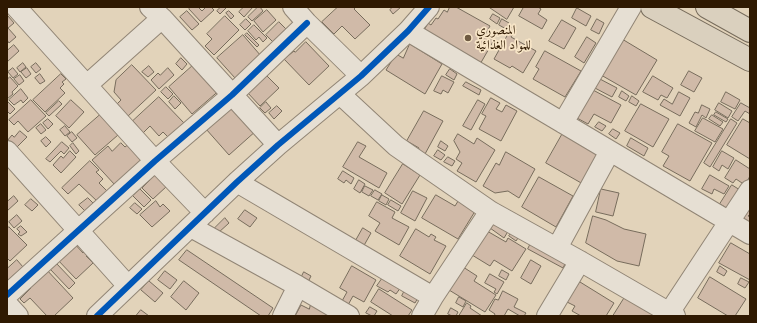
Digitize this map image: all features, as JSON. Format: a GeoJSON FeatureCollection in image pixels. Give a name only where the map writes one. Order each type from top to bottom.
{"type":"FeatureCollection","features":[{"type":"Feature","properties":{"kind":"highway"},"geometry":{"type":"LineString","coordinates":[[652,7],[750,60]]}},
{"type":"Feature","properties":{"kind":"highway"},"geometry":{"type":"LineString","coordinates":[[707,7],[750,31]]}},
{"type":"Feature","properties":{"kind":"street"},"geometry":{"type":"LineString","coordinates":[[16,7],[155,161],[205,213]]}},
{"type":"Feature","properties":{"kind":"street"},"geometry":{"type":"LineString","coordinates":[[293,7],[361,76]]}},
{"type":"Feature","properties":{"kind":"street"},"geometry":{"type":"LineString","coordinates":[[97,316],[237,182],[278,145],[361,76],[408,31],[429,7]]}},
{"type":"Feature","properties":{"kind":"street"},"geometry":{"type":"LineString","coordinates":[[563,123],[631,7]]}},
{"type":"Feature","properties":{"kind":"street"},"geometry":{"type":"LineString","coordinates":[[87,85],[156,13],[278,145]]}},
{"type":"Feature","properties":{"kind":"street"},"geometry":{"type":"LineString","coordinates":[[7,295],[155,161],[232,95],[307,22]]}},
{"type":"Feature","properties":{"kind":"street"},"geometry":{"type":"LineString","coordinates":[[408,31],[750,234]]}},
{"type":"Feature","properties":{"kind":"street"},"geometry":{"type":"LineString","coordinates":[[340,94],[396,146],[490,211],[580,261],[670,315],[728,222],[750,190]]}},
{"type":"Feature","properties":{"kind":"street"},"geometry":{"type":"LineString","coordinates":[[7,151],[128,286]]}},
{"type":"Feature","properties":{"kind":"street"},"geometry":{"type":"LineString","coordinates":[[557,248],[610,151]]}},
{"type":"Feature","properties":{"kind":"street"},"geometry":{"type":"LineString","coordinates":[[237,182],[433,296]]}},
{"type":"Feature","properties":{"kind":"street"},"geometry":{"type":"LineString","coordinates":[[422,316],[433,296],[490,211]]}},
{"type":"Feature","properties":{"kind":"street"},"geometry":{"type":"LineString","coordinates":[[191,227],[349,316]]}},
{"type":"Feature","properties":{"kind":"street"},"geometry":{"type":"LineString","coordinates":[[547,316],[580,261]]}},
{"type":"Feature","properties":{"kind":"street"},"geometry":{"type":"LineString","coordinates":[[283,316],[298,286]]}},
{"type":"Feature","properties":{"kind":"street"},"geometry":{"type":"LineString","coordinates":[[7,304],[18,316]]}},
{"type":"Feature","properties":{"kind":"building"},"geometry":{"type":"Polygon","coordinates":[[[191,7],[198,7],[202,11],[206,7],[211,7],[214,10],[201,22],[189,9],[191,7]]]}},
{"type":"Feature","properties":{"kind":"building"},"geometry":{"type":"Polygon","coordinates":[[[221,7],[227,7],[220,14],[217,11],[221,7]]]}},
{"type":"Feature","properties":{"kind":"building"},"geometry":{"type":"Polygon","coordinates":[[[244,7],[253,7],[244,17],[239,12],[244,7]]]}},
{"type":"Feature","properties":{"kind":"building"},"geometry":{"type":"Polygon","coordinates":[[[258,7],[260,7],[263,11],[252,21],[248,17],[258,7]]]}},
{"type":"Feature","properties":{"kind":"building"},"geometry":{"type":"Polygon","coordinates":[[[338,7],[356,7],[354,9],[370,25],[355,39],[342,26],[334,34],[322,22],[338,7]]]}},
{"type":"Feature","properties":{"kind":"building"},"geometry":{"type":"Polygon","coordinates":[[[393,7],[401,7],[393,14],[390,10],[393,7]]]}},
{"type":"Feature","properties":{"kind":"building"},"geometry":{"type":"Polygon","coordinates":[[[450,7],[456,7],[490,26],[485,35],[494,40],[479,66],[422,34],[428,23],[431,25],[436,18],[438,19],[444,10],[447,12],[450,7]]]}},
{"type":"Feature","properties":{"kind":"building"},"geometry":{"type":"Polygon","coordinates":[[[489,7],[514,7],[507,19],[489,7]]]}},
{"type":"Feature","properties":{"kind":"building"},"geometry":{"type":"Polygon","coordinates":[[[524,7],[538,7],[541,9],[538,14],[547,20],[542,29],[519,16],[524,7]]]}},
{"type":"Feature","properties":{"kind":"building"},"geometry":{"type":"Polygon","coordinates":[[[577,8],[591,16],[586,26],[572,18],[577,8]]]}},
{"type":"Feature","properties":{"kind":"building"},"geometry":{"type":"Polygon","coordinates":[[[267,10],[276,20],[263,32],[254,21],[267,10]]]}},
{"type":"Feature","properties":{"kind":"building"},"geometry":{"type":"Polygon","coordinates":[[[187,11],[199,24],[192,30],[180,17],[187,11]]]}},
{"type":"Feature","properties":{"kind":"building"},"geometry":{"type":"Polygon","coordinates":[[[229,11],[234,16],[231,19],[226,13],[229,11]]]}},
{"type":"Feature","properties":{"kind":"building"},"geometry":{"type":"Polygon","coordinates":[[[493,14],[500,18],[497,24],[490,19],[493,14]]]}},
{"type":"Feature","properties":{"kind":"building"},"geometry":{"type":"Polygon","coordinates":[[[8,16],[14,23],[8,28],[16,37],[9,43],[7,40],[8,16]]]}},
{"type":"Feature","properties":{"kind":"building"},"geometry":{"type":"Polygon","coordinates":[[[225,16],[239,30],[214,55],[205,46],[212,39],[207,34],[225,16]]]}},
{"type":"Feature","properties":{"kind":"building"},"geometry":{"type":"Polygon","coordinates":[[[246,19],[251,24],[245,30],[240,25],[246,19]]]}},
{"type":"Feature","properties":{"kind":"building"},"geometry":{"type":"Polygon","coordinates":[[[502,19],[509,23],[506,29],[499,25],[502,19]]]}},
{"type":"Feature","properties":{"kind":"building"},"geometry":{"type":"Polygon","coordinates":[[[597,19],[604,23],[599,34],[591,30],[597,19]]]}},
{"type":"Feature","properties":{"kind":"building"},"geometry":{"type":"Polygon","coordinates":[[[562,20],[576,28],[564,49],[549,41],[562,20]]]}},
{"type":"Feature","properties":{"kind":"building"},"geometry":{"type":"Polygon","coordinates":[[[279,22],[286,29],[273,42],[266,35],[279,22]]]}},
{"type":"Feature","properties":{"kind":"building"},"geometry":{"type":"Polygon","coordinates":[[[254,25],[267,38],[263,42],[259,37],[256,40],[248,31],[254,25]]]}},
{"type":"Feature","properties":{"kind":"building"},"geometry":{"type":"Polygon","coordinates":[[[509,26],[516,29],[511,37],[536,51],[523,73],[512,66],[510,68],[494,59],[508,34],[505,32],[509,26]]]}},
{"type":"Feature","properties":{"kind":"building"},"geometry":{"type":"Polygon","coordinates":[[[247,33],[259,45],[257,47],[245,35],[247,33]]]}},
{"type":"Feature","properties":{"kind":"building"},"geometry":{"type":"Polygon","coordinates":[[[243,35],[261,56],[235,78],[217,58],[243,35]]]}},
{"type":"Feature","properties":{"kind":"building"},"geometry":{"type":"Polygon","coordinates":[[[587,37],[596,43],[584,63],[575,57],[587,37]]]}},
{"type":"Feature","properties":{"kind":"building"},"geometry":{"type":"Polygon","coordinates":[[[622,39],[657,60],[636,95],[601,75],[622,39]]]}},
{"type":"Feature","properties":{"kind":"building"},"geometry":{"type":"Polygon","coordinates":[[[306,42],[329,66],[309,85],[284,59],[306,42]]]}},
{"type":"Feature","properties":{"kind":"building"},"geometry":{"type":"Polygon","coordinates":[[[410,44],[442,64],[425,94],[386,70],[396,54],[403,58],[410,44]]]}},
{"type":"Feature","properties":{"kind":"building"},"geometry":{"type":"Polygon","coordinates":[[[14,45],[19,51],[7,62],[7,51],[14,45]]]}},
{"type":"Feature","properties":{"kind":"building"},"geometry":{"type":"Polygon","coordinates":[[[545,51],[581,71],[565,97],[533,79],[539,69],[536,67],[545,51]]]}},
{"type":"Feature","properties":{"kind":"building"},"geometry":{"type":"Polygon","coordinates":[[[181,58],[187,64],[182,70],[176,64],[181,58]]]}},
{"type":"Feature","properties":{"kind":"building"},"geometry":{"type":"Polygon","coordinates":[[[198,61],[222,88],[192,114],[169,87],[198,61]]]}},
{"type":"Feature","properties":{"kind":"building"},"geometry":{"type":"Polygon","coordinates":[[[23,63],[26,67],[20,72],[17,68],[23,63]]]}},
{"type":"Feature","properties":{"kind":"building"},"geometry":{"type":"Polygon","coordinates":[[[36,63],[41,69],[36,73],[31,67],[36,63]]]}},
{"type":"Feature","properties":{"kind":"building"},"geometry":{"type":"Polygon","coordinates":[[[132,65],[156,90],[127,117],[115,106],[121,100],[114,92],[116,80],[132,65]]]}},
{"type":"Feature","properties":{"kind":"building"},"geometry":{"type":"Polygon","coordinates":[[[149,66],[154,72],[148,77],[142,72],[149,66]]]}},
{"type":"Feature","properties":{"kind":"building"},"geometry":{"type":"Polygon","coordinates":[[[13,68],[18,74],[13,78],[8,72],[13,68]]]}},
{"type":"Feature","properties":{"kind":"building"},"geometry":{"type":"Polygon","coordinates":[[[27,68],[31,74],[26,78],[21,72],[27,68]]]}},
{"type":"Feature","properties":{"kind":"building"},"geometry":{"type":"Polygon","coordinates":[[[168,68],[174,75],[159,89],[151,80],[158,73],[160,75],[168,68]]]}},
{"type":"Feature","properties":{"kind":"building"},"geometry":{"type":"Polygon","coordinates":[[[450,69],[457,74],[454,80],[446,75],[450,69]]]}},
{"type":"Feature","properties":{"kind":"building"},"geometry":{"type":"Polygon","coordinates":[[[689,71],[702,78],[694,92],[681,85],[689,71]]]}},
{"type":"Feature","properties":{"kind":"building"},"geometry":{"type":"Polygon","coordinates":[[[40,74],[45,81],[40,84],[35,78],[40,74]]]}},
{"type":"Feature","properties":{"kind":"building"},"geometry":{"type":"Polygon","coordinates":[[[61,74],[66,79],[62,82],[64,84],[60,88],[65,93],[45,112],[33,100],[61,74]]]}},
{"type":"Feature","properties":{"kind":"building"},"geometry":{"type":"Polygon","coordinates":[[[20,75],[24,81],[19,85],[14,79],[20,75]]]}},
{"type":"Feature","properties":{"kind":"building"},"geometry":{"type":"Polygon","coordinates":[[[266,75],[279,88],[260,106],[247,92],[266,75]]]}},
{"type":"Feature","properties":{"kind":"building"},"geometry":{"type":"Polygon","coordinates":[[[442,76],[454,82],[448,93],[443,90],[441,94],[434,91],[442,76]]]}},
{"type":"Feature","properties":{"kind":"building"},"geometry":{"type":"Polygon","coordinates":[[[653,76],[673,88],[667,98],[661,95],[658,100],[643,92],[653,76]]]}},
{"type":"Feature","properties":{"kind":"building"},"geometry":{"type":"Polygon","coordinates":[[[10,77],[18,86],[12,92],[13,94],[7,99],[7,80],[10,77]]]}},
{"type":"Feature","properties":{"kind":"building"},"geometry":{"type":"Polygon","coordinates":[[[598,78],[617,88],[612,97],[593,87],[598,78]]]}},
{"type":"Feature","properties":{"kind":"building"},"geometry":{"type":"Polygon","coordinates":[[[466,82],[481,90],[479,95],[463,86],[466,82]]]}},
{"type":"Feature","properties":{"kind":"building"},"geometry":{"type":"Polygon","coordinates":[[[166,87],[173,94],[168,99],[161,92],[166,87]]]}},
{"type":"Feature","properties":{"kind":"building"},"geometry":{"type":"Polygon","coordinates":[[[21,89],[28,98],[23,103],[21,100],[14,105],[9,100],[21,89]]]}},
{"type":"Feature","properties":{"kind":"building"},"geometry":{"type":"Polygon","coordinates":[[[593,90],[621,105],[611,123],[594,114],[588,124],[577,118],[593,90]]]}},
{"type":"Feature","properties":{"kind":"building"},"geometry":{"type":"Polygon","coordinates":[[[622,91],[629,96],[626,101],[619,97],[622,91]]]}},
{"type":"Feature","properties":{"kind":"building"},"geometry":{"type":"Polygon","coordinates":[[[679,92],[690,98],[680,116],[660,105],[664,99],[672,104],[679,92]]]}},
{"type":"Feature","properties":{"kind":"building"},"geometry":{"type":"Polygon","coordinates":[[[726,92],[740,100],[735,109],[721,102],[726,92]]]}},
{"type":"Feature","properties":{"kind":"building"},"geometry":{"type":"Polygon","coordinates":[[[174,96],[181,103],[175,109],[169,102],[174,96]]]}},
{"type":"Feature","properties":{"kind":"building"},"geometry":{"type":"Polygon","coordinates":[[[632,96],[639,101],[636,106],[629,102],[632,96]]]}},
{"type":"Feature","properties":{"kind":"building"},"geometry":{"type":"Polygon","coordinates":[[[159,97],[184,123],[168,137],[163,132],[159,136],[150,126],[143,133],[133,121],[159,97]]]}},
{"type":"Feature","properties":{"kind":"building"},"geometry":{"type":"Polygon","coordinates":[[[491,98],[500,103],[496,109],[502,112],[506,105],[517,111],[501,141],[479,129],[486,116],[482,114],[491,98]]]}},
{"type":"Feature","properties":{"kind":"building"},"geometry":{"type":"Polygon","coordinates":[[[31,100],[46,116],[28,132],[18,121],[14,125],[9,120],[31,100]]]}},
{"type":"Feature","properties":{"kind":"building"},"geometry":{"type":"Polygon","coordinates":[[[71,100],[84,112],[69,128],[56,116],[71,100]]]}},
{"type":"Feature","properties":{"kind":"building"},"geometry":{"type":"Polygon","coordinates":[[[478,100],[485,104],[471,130],[463,126],[478,100]]]}},
{"type":"Feature","properties":{"kind":"building"},"geometry":{"type":"Polygon","coordinates":[[[59,101],[62,104],[49,116],[46,113],[59,101]]]}},
{"type":"Feature","properties":{"kind":"building"},"geometry":{"type":"Polygon","coordinates":[[[8,102],[15,109],[10,114],[7,111],[8,102]]]}},
{"type":"Feature","properties":{"kind":"building"},"geometry":{"type":"Polygon","coordinates":[[[266,102],[271,108],[265,113],[260,108],[266,102]]]}},
{"type":"Feature","properties":{"kind":"building"},"geometry":{"type":"Polygon","coordinates":[[[719,103],[732,111],[728,118],[715,110],[719,103]]]}},
{"type":"Feature","properties":{"kind":"building"},"geometry":{"type":"Polygon","coordinates":[[[741,103],[750,108],[750,114],[745,111],[738,121],[732,117],[741,103]]]}},
{"type":"Feature","properties":{"kind":"building"},"geometry":{"type":"Polygon","coordinates":[[[641,104],[669,119],[653,147],[625,131],[641,104]]]}},
{"type":"Feature","properties":{"kind":"building"},"geometry":{"type":"Polygon","coordinates":[[[234,105],[257,130],[229,155],[206,129],[234,105]]]}},
{"type":"Feature","properties":{"kind":"building"},"geometry":{"type":"Polygon","coordinates":[[[702,105],[710,109],[706,118],[702,115],[696,127],[689,123],[695,112],[698,113],[702,105]]]}},
{"type":"Feature","properties":{"kind":"building"},"geometry":{"type":"Polygon","coordinates":[[[277,106],[282,111],[274,119],[269,113],[277,106]]]}},
{"type":"Feature","properties":{"kind":"building"},"geometry":{"type":"Polygon","coordinates":[[[424,111],[443,121],[425,154],[418,150],[419,148],[407,141],[424,111]]]}},
{"type":"Feature","properties":{"kind":"building"},"geometry":{"type":"Polygon","coordinates":[[[716,112],[728,119],[726,122],[714,115],[716,112]]]}},
{"type":"Feature","properties":{"kind":"building"},"geometry":{"type":"Polygon","coordinates":[[[100,115],[118,135],[95,155],[77,135],[100,115]]]}},
{"type":"Feature","properties":{"kind":"building"},"geometry":{"type":"Polygon","coordinates":[[[712,115],[723,122],[720,126],[709,119],[712,115]]]}},
{"type":"Feature","properties":{"kind":"building"},"geometry":{"type":"Polygon","coordinates":[[[703,118],[723,129],[715,142],[695,131],[703,118]]]}},
{"type":"Feature","properties":{"kind":"building"},"geometry":{"type":"Polygon","coordinates":[[[48,119],[53,124],[48,129],[43,123],[48,119]]]}},
{"type":"Feature","properties":{"kind":"building"},"geometry":{"type":"Polygon","coordinates":[[[731,119],[737,123],[710,167],[704,163],[731,119]]]}},
{"type":"Feature","properties":{"kind":"building"},"geometry":{"type":"Polygon","coordinates":[[[743,119],[750,123],[750,159],[727,145],[743,119]]]}},
{"type":"Feature","properties":{"kind":"building"},"geometry":{"type":"Polygon","coordinates":[[[599,122],[606,126],[602,131],[595,127],[599,122]]]}},
{"type":"Feature","properties":{"kind":"building"},"geometry":{"type":"Polygon","coordinates":[[[41,124],[46,130],[41,134],[36,128],[41,124]]]}},
{"type":"Feature","properties":{"kind":"building"},"geometry":{"type":"Polygon","coordinates":[[[678,124],[712,143],[690,181],[663,166],[669,156],[662,152],[678,124]]]}},
{"type":"Feature","properties":{"kind":"building"},"geometry":{"type":"Polygon","coordinates":[[[65,126],[70,132],[65,136],[60,130],[65,126]]]}},
{"type":"Feature","properties":{"kind":"building"},"geometry":{"type":"Polygon","coordinates":[[[613,129],[620,133],[616,139],[609,134],[613,129]]]}},
{"type":"Feature","properties":{"kind":"building"},"geometry":{"type":"Polygon","coordinates":[[[20,131],[27,137],[15,149],[7,141],[12,135],[14,137],[20,131]]]}},
{"type":"Feature","properties":{"kind":"building"},"geometry":{"type":"Polygon","coordinates":[[[72,132],[77,138],[72,142],[67,136],[72,132]]]}},
{"type":"Feature","properties":{"kind":"building"},"geometry":{"type":"Polygon","coordinates":[[[563,133],[600,154],[583,184],[546,163],[563,133]]]}},
{"type":"Feature","properties":{"kind":"building"},"geometry":{"type":"Polygon","coordinates":[[[458,134],[474,144],[477,138],[495,150],[476,182],[457,171],[462,163],[456,159],[460,152],[454,141],[458,134]]]}},
{"type":"Feature","properties":{"kind":"building"},"geometry":{"type":"Polygon","coordinates":[[[46,137],[51,142],[46,147],[41,141],[46,137]]]}},
{"type":"Feature","properties":{"kind":"building"},"geometry":{"type":"Polygon","coordinates":[[[631,138],[648,148],[644,156],[627,146],[631,138]]]}},
{"type":"Feature","properties":{"kind":"building"},"geometry":{"type":"Polygon","coordinates":[[[441,141],[448,146],[445,151],[438,147],[441,141]]]}},
{"type":"Feature","properties":{"kind":"building"},"geometry":{"type":"Polygon","coordinates":[[[62,142],[69,148],[64,154],[61,151],[50,162],[46,159],[62,142]]]}},
{"type":"Feature","properties":{"kind":"building"},"geometry":{"type":"Polygon","coordinates":[[[358,142],[366,146],[359,157],[387,173],[379,188],[343,167],[358,142]]]}},
{"type":"Feature","properties":{"kind":"building"},"geometry":{"type":"Polygon","coordinates":[[[73,143],[79,151],[76,154],[70,146],[73,143]]]}},
{"type":"Feature","properties":{"kind":"building"},"geometry":{"type":"Polygon","coordinates":[[[121,143],[125,147],[130,143],[144,159],[115,185],[92,160],[108,146],[112,151],[121,143]]]}},
{"type":"Feature","properties":{"kind":"building"},"geometry":{"type":"Polygon","coordinates":[[[438,150],[445,155],[441,160],[434,156],[438,150]]]}},
{"type":"Feature","properties":{"kind":"building"},"geometry":{"type":"Polygon","coordinates":[[[70,151],[76,157],[61,173],[53,165],[61,156],[63,158],[70,151]]]}},
{"type":"Feature","properties":{"kind":"building"},"geometry":{"type":"Polygon","coordinates":[[[722,151],[734,158],[728,169],[722,165],[719,171],[713,167],[722,151]]]}},
{"type":"Feature","properties":{"kind":"building"},"geometry":{"type":"Polygon","coordinates":[[[506,152],[535,169],[519,198],[508,191],[495,193],[483,186],[496,163],[499,165],[506,152]]]}},
{"type":"Feature","properties":{"kind":"building"},"geometry":{"type":"Polygon","coordinates":[[[448,157],[455,161],[452,166],[444,162],[448,157]]]}},
{"type":"Feature","properties":{"kind":"building"},"geometry":{"type":"Polygon","coordinates":[[[736,160],[750,169],[750,176],[745,185],[736,179],[733,183],[725,178],[736,160]]]}},
{"type":"Feature","properties":{"kind":"building"},"geometry":{"type":"Polygon","coordinates":[[[90,161],[99,170],[96,172],[103,179],[99,183],[108,192],[98,202],[79,184],[68,194],[62,188],[90,161]]]}},
{"type":"Feature","properties":{"kind":"building"},"geometry":{"type":"Polygon","coordinates":[[[403,164],[420,175],[402,204],[385,193],[403,164]]]}},
{"type":"Feature","properties":{"kind":"building"},"geometry":{"type":"Polygon","coordinates":[[[156,168],[167,186],[153,199],[142,188],[150,180],[146,177],[156,168]]]}},
{"type":"Feature","properties":{"kind":"building"},"geometry":{"type":"Polygon","coordinates":[[[343,171],[354,178],[351,184],[346,180],[344,183],[338,179],[343,171]]]}},
{"type":"Feature","properties":{"kind":"building"},"geometry":{"type":"Polygon","coordinates":[[[710,175],[729,186],[724,194],[714,189],[712,194],[702,189],[710,175]]]}},
{"type":"Feature","properties":{"kind":"building"},"geometry":{"type":"Polygon","coordinates":[[[539,177],[573,196],[556,227],[522,207],[539,177]]]}},
{"type":"Feature","properties":{"kind":"building"},"geometry":{"type":"Polygon","coordinates":[[[359,180],[365,184],[360,193],[354,189],[359,180]]]}},
{"type":"Feature","properties":{"kind":"building"},"geometry":{"type":"Polygon","coordinates":[[[732,185],[740,190],[728,209],[720,204],[732,185]]]}},
{"type":"Feature","properties":{"kind":"building"},"geometry":{"type":"Polygon","coordinates":[[[365,186],[373,190],[369,196],[362,192],[365,186]]]}},
{"type":"Feature","properties":{"kind":"building"},"geometry":{"type":"Polygon","coordinates":[[[140,189],[151,200],[144,207],[133,196],[140,189]]]}},
{"type":"Feature","properties":{"kind":"building"},"geometry":{"type":"Polygon","coordinates":[[[601,189],[619,193],[613,216],[596,212],[601,189]]]}},
{"type":"Feature","properties":{"kind":"building"},"geometry":{"type":"Polygon","coordinates":[[[375,190],[382,194],[378,200],[371,196],[375,190]]]}},
{"type":"Feature","properties":{"kind":"building"},"geometry":{"type":"Polygon","coordinates":[[[413,191],[427,198],[415,221],[401,213],[413,191]]]}},
{"type":"Feature","properties":{"kind":"building"},"geometry":{"type":"Polygon","coordinates":[[[382,195],[389,199],[386,205],[379,201],[382,195]]]}},
{"type":"Feature","properties":{"kind":"building"},"geometry":{"type":"Polygon","coordinates":[[[436,195],[455,206],[460,198],[477,208],[458,239],[422,218],[436,195]]]}},
{"type":"Feature","properties":{"kind":"building"},"geometry":{"type":"Polygon","coordinates":[[[14,196],[18,201],[7,211],[7,202],[14,196]]]}},
{"type":"Feature","properties":{"kind":"building"},"geometry":{"type":"Polygon","coordinates":[[[88,198],[95,205],[87,213],[79,205],[88,198]]]}},
{"type":"Feature","properties":{"kind":"building"},"geometry":{"type":"Polygon","coordinates":[[[31,199],[38,205],[32,211],[25,205],[31,199]]]}},
{"type":"Feature","properties":{"kind":"building"},"geometry":{"type":"Polygon","coordinates":[[[391,200],[401,206],[398,211],[388,205],[391,200]]]}},
{"type":"Feature","properties":{"kind":"building"},"geometry":{"type":"Polygon","coordinates":[[[156,201],[160,207],[163,204],[170,211],[152,227],[140,215],[156,201]]]}},
{"type":"Feature","properties":{"kind":"building"},"geometry":{"type":"Polygon","coordinates":[[[377,202],[395,212],[392,218],[409,227],[399,245],[375,231],[380,223],[369,216],[377,202]]]}},
{"type":"Feature","properties":{"kind":"building"},"geometry":{"type":"Polygon","coordinates":[[[135,203],[142,209],[137,214],[130,208],[135,203]]]}},
{"type":"Feature","properties":{"kind":"building"},"geometry":{"type":"Polygon","coordinates":[[[750,207],[750,214],[748,216],[750,217],[750,226],[740,220],[750,207]]]}},
{"type":"Feature","properties":{"kind":"building"},"geometry":{"type":"Polygon","coordinates":[[[245,210],[257,218],[250,227],[238,219],[245,210]]]}},
{"type":"Feature","properties":{"kind":"building"},"geometry":{"type":"Polygon","coordinates":[[[17,215],[22,221],[14,228],[9,222],[17,215]]]}},
{"type":"Feature","properties":{"kind":"building"},"geometry":{"type":"Polygon","coordinates":[[[593,216],[606,220],[624,229],[646,234],[639,266],[617,261],[586,243],[593,216]]]}},
{"type":"Feature","properties":{"kind":"building"},"geometry":{"type":"Polygon","coordinates":[[[225,218],[229,223],[218,233],[214,229],[225,218]]]}},
{"type":"Feature","properties":{"kind":"building"},"geometry":{"type":"Polygon","coordinates":[[[496,219],[510,228],[504,238],[490,228],[496,219]]]}},
{"type":"Feature","properties":{"kind":"building"},"geometry":{"type":"Polygon","coordinates":[[[21,226],[27,232],[21,236],[18,234],[20,232],[17,229],[21,226]]]}},
{"type":"Feature","properties":{"kind":"building"},"geometry":{"type":"Polygon","coordinates":[[[9,227],[27,245],[10,261],[7,258],[7,229],[9,227]]]}},
{"type":"Feature","properties":{"kind":"building"},"geometry":{"type":"Polygon","coordinates":[[[363,228],[371,233],[362,249],[354,244],[363,228]]]}},
{"type":"Feature","properties":{"kind":"building"},"geometry":{"type":"Polygon","coordinates":[[[416,229],[429,237],[431,234],[436,237],[434,240],[446,246],[430,274],[400,256],[416,229]]]}},
{"type":"Feature","properties":{"kind":"building"},"geometry":{"type":"Polygon","coordinates":[[[487,231],[506,242],[508,238],[526,249],[512,271],[494,260],[490,266],[472,255],[487,231]]]}},
{"type":"Feature","properties":{"kind":"building"},"geometry":{"type":"Polygon","coordinates":[[[513,231],[520,235],[516,241],[509,236],[513,231]]]}},
{"type":"Feature","properties":{"kind":"building"},"geometry":{"type":"Polygon","coordinates":[[[532,241],[567,260],[563,268],[528,249],[532,241]]]}},
{"type":"Feature","properties":{"kind":"building"},"geometry":{"type":"Polygon","coordinates":[[[73,242],[83,253],[86,250],[89,254],[86,256],[93,263],[76,279],[56,258],[73,242]]]}},
{"type":"Feature","properties":{"kind":"building"},"geometry":{"type":"Polygon","coordinates":[[[731,243],[750,254],[750,280],[719,263],[731,243]]]}},
{"type":"Feature","properties":{"kind":"building"},"geometry":{"type":"Polygon","coordinates":[[[187,250],[273,308],[268,316],[261,316],[179,260],[187,250]]]}},
{"type":"Feature","properties":{"kind":"building"},"geometry":{"type":"Polygon","coordinates":[[[17,260],[23,267],[7,281],[7,269],[17,260]]]}},
{"type":"Feature","properties":{"kind":"building"},"geometry":{"type":"Polygon","coordinates":[[[531,260],[541,266],[531,284],[521,278],[531,260]]]}},
{"type":"Feature","properties":{"kind":"building"},"geometry":{"type":"Polygon","coordinates":[[[56,263],[75,283],[69,289],[50,269],[56,263]]]}},
{"type":"Feature","properties":{"kind":"building"},"geometry":{"type":"Polygon","coordinates":[[[460,265],[477,276],[474,281],[496,295],[485,312],[449,290],[460,265]]]}},
{"type":"Feature","properties":{"kind":"building"},"geometry":{"type":"Polygon","coordinates":[[[352,266],[376,280],[364,302],[353,296],[348,305],[342,301],[347,292],[340,288],[352,266]]]}},
{"type":"Feature","properties":{"kind":"building"},"geometry":{"type":"Polygon","coordinates":[[[720,266],[727,271],[724,276],[717,272],[720,266]]]}},
{"type":"Feature","properties":{"kind":"building"},"geometry":{"type":"Polygon","coordinates":[[[45,268],[73,298],[54,316],[47,316],[30,298],[24,303],[20,299],[31,288],[27,284],[45,268]]]}},
{"type":"Feature","properties":{"kind":"building"},"geometry":{"type":"Polygon","coordinates":[[[502,270],[509,274],[506,280],[499,276],[502,270]]]}},
{"type":"Feature","properties":{"kind":"building"},"geometry":{"type":"Polygon","coordinates":[[[165,271],[177,280],[170,289],[158,280],[165,271]]]}},
{"type":"Feature","properties":{"kind":"building"},"geometry":{"type":"Polygon","coordinates":[[[304,272],[311,276],[308,282],[301,278],[304,272]]]}},
{"type":"Feature","properties":{"kind":"building"},"geometry":{"type":"Polygon","coordinates":[[[490,274],[504,282],[497,294],[494,292],[496,289],[485,283],[490,274]]]}},
{"type":"Feature","properties":{"kind":"building"},"geometry":{"type":"Polygon","coordinates":[[[384,276],[401,287],[396,294],[390,290],[388,292],[377,286],[384,276]]]}},
{"type":"Feature","properties":{"kind":"building"},"geometry":{"type":"Polygon","coordinates":[[[710,277],[746,299],[735,316],[728,316],[698,298],[710,277]]]}},
{"type":"Feature","properties":{"kind":"building"},"geometry":{"type":"Polygon","coordinates":[[[741,278],[749,282],[745,288],[738,284],[741,278]]]}},
{"type":"Feature","properties":{"kind":"building"},"geometry":{"type":"Polygon","coordinates":[[[149,281],[163,293],[155,302],[141,290],[149,281]]]}},
{"type":"Feature","properties":{"kind":"building"},"geometry":{"type":"Polygon","coordinates":[[[184,281],[199,293],[186,310],[171,297],[184,281]]]}},
{"type":"Feature","properties":{"kind":"building"},"geometry":{"type":"Polygon","coordinates":[[[580,282],[614,303],[606,316],[581,316],[572,311],[575,306],[567,302],[580,282]]]}},
{"type":"Feature","properties":{"kind":"building"},"geometry":{"type":"Polygon","coordinates":[[[406,288],[419,296],[415,303],[402,296],[406,288]]]}},
{"type":"Feature","properties":{"kind":"building"},"geometry":{"type":"Polygon","coordinates":[[[379,289],[412,310],[408,316],[393,316],[371,302],[379,289]]]}},
{"type":"Feature","properties":{"kind":"building"},"geometry":{"type":"Polygon","coordinates":[[[503,291],[518,299],[514,307],[526,313],[524,316],[520,316],[508,309],[504,316],[494,316],[495,314],[489,310],[495,299],[498,300],[503,291]]]}},
{"type":"Feature","properties":{"kind":"building"},"geometry":{"type":"Polygon","coordinates":[[[459,297],[466,301],[463,307],[456,303],[459,297]]]}},
{"type":"Feature","properties":{"kind":"building"},"geometry":{"type":"Polygon","coordinates":[[[625,297],[657,316],[613,316],[625,297]]]}},
{"type":"Feature","properties":{"kind":"building"},"geometry":{"type":"Polygon","coordinates":[[[467,303],[471,306],[470,308],[482,316],[459,316],[467,303]]]}},
{"type":"Feature","properties":{"kind":"building"},"geometry":{"type":"Polygon","coordinates":[[[311,304],[331,316],[295,316],[301,305],[309,309],[311,304]]]}},
{"type":"Feature","properties":{"kind":"building"},"geometry":{"type":"Polygon","coordinates":[[[370,307],[377,311],[374,316],[366,313],[370,307]]]}},
{"type":"Feature","properties":{"kind":"building"},"geometry":{"type":"Polygon","coordinates":[[[451,308],[458,312],[456,316],[448,314],[451,308]]]}},
{"type":"Feature","properties":{"kind":"building"},"geometry":{"type":"Polygon","coordinates":[[[141,310],[149,316],[136,316],[141,310]]]}},
{"type":"Feature","properties":{"kind":"cycle path"},"geometry":{"type":"LineString","coordinates":[[97,316],[237,182],[278,145],[361,76],[408,31],[429,7]]}},
{"type":"Feature","properties":{"kind":"cycle path"},"geometry":{"type":"LineString","coordinates":[[7,295],[155,161],[232,95],[307,23]]}},
{"type":"Feature","properties":{"kind":"place","name":"المنصوري للمواد الغذائية"},"geometry":{"type":"Point","coordinates":[468,38]}}]}
